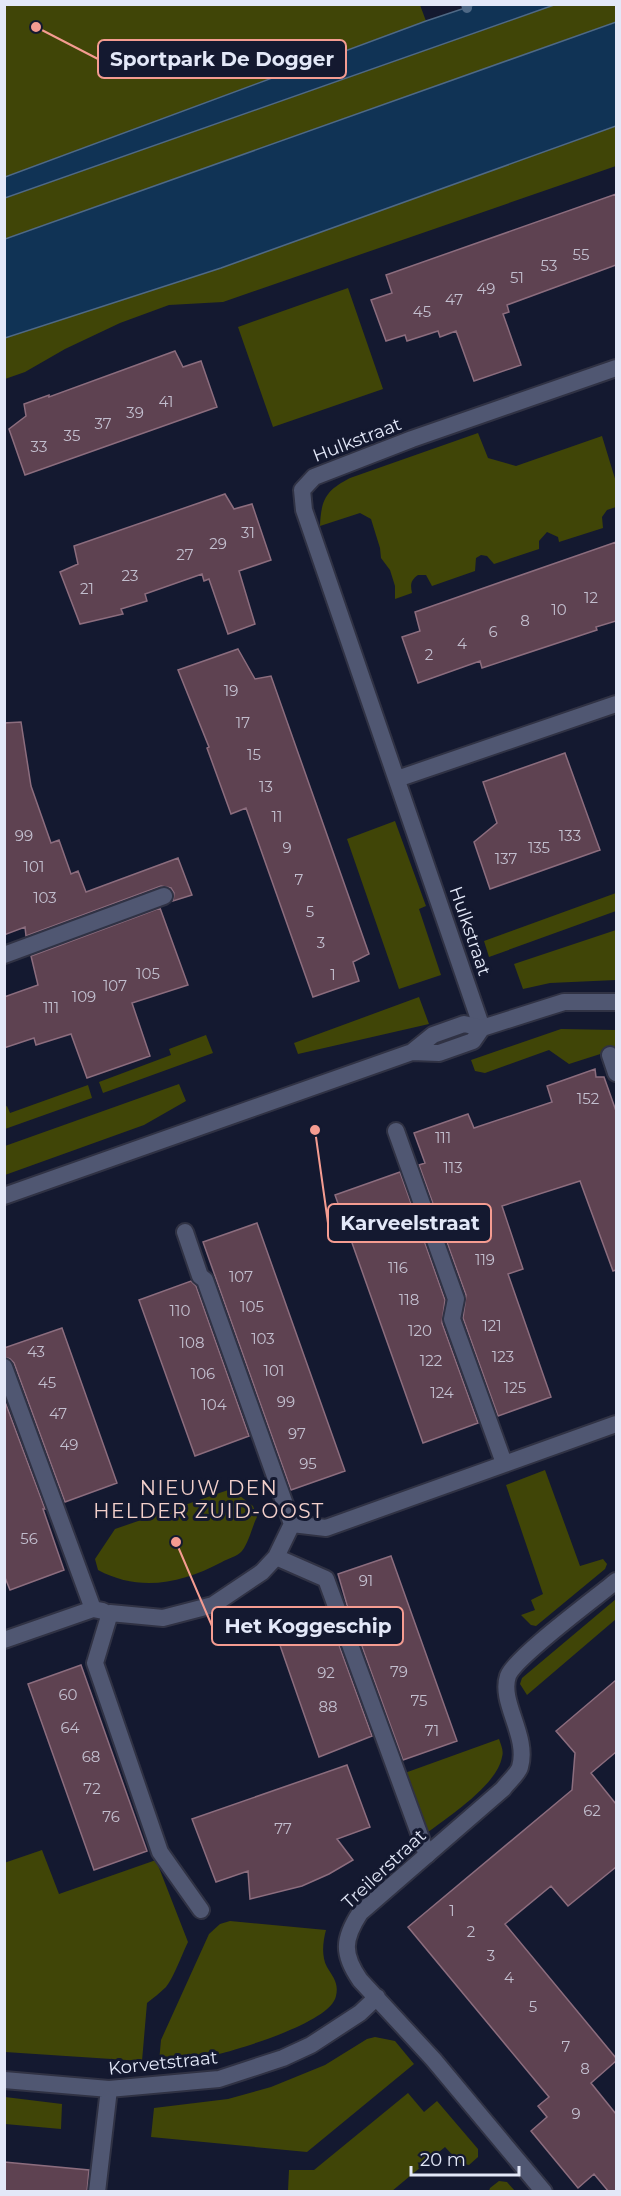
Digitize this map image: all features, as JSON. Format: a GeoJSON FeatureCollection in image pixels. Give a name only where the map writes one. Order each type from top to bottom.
{"type":"FeatureCollection","features":[{"type":"Feature","properties":{"kind":"street","name":"Hulkstraat"},"geometry":{"type":"LineString","coordinates":[[482,1028],[304,510],[302,490],[314,477],[616,368]]}},
{"type":"Feature","properties":{"kind":"street"},"geometry":{"type":"LineString","coordinates":[[397,779],[616,704]]}},
{"type":"Feature","properties":{"kind":"street"},"geometry":{"type":"LineString","coordinates":[[4,956],[164,896]]}},
{"type":"Feature","properties":{"kind":"street"},"geometry":{"type":"LineString","coordinates":[[4,1196],[412,1052],[433,1035],[464,1024],[482,1028],[564,1002],[616,1002]]}},
{"type":"Feature","properties":{"kind":"street"},"geometry":{"type":"LineString","coordinates":[[610,1055],[616,1074]]}},
{"type":"Feature","properties":{"kind":"street"},"geometry":{"type":"LineString","coordinates":[[396,1131],[456,1299],[452,1319],[504,1463]]}},
{"type":"Feature","properties":{"kind":"street"},"geometry":{"type":"LineString","coordinates":[[4,1640],[101,1611],[163,1618],[213,1605],[262,1572],[276,1557],[292,1524],[205,1280],[200,1276],[184,1232]]}},
{"type":"Feature","properties":{"kind":"street"},"geometry":{"type":"LineString","coordinates":[[4,1367],[101,1611],[95,1663],[160,1852],[201,1910]]}},
{"type":"Feature","properties":{"kind":"street"},"geometry":{"type":"LineString","coordinates":[[292,1524],[326,1527],[616,1424]]}},
{"type":"Feature","properties":{"kind":"street"},"geometry":{"type":"LineString","coordinates":[[276,1557],[326,1579],[427,1855]]}},
{"type":"Feature","properties":{"kind":"street","name":"Treilerstraat"},"geometry":{"type":"LineString","coordinates":[[544,2192],[433,2059],[360,1980],[351,1966],[347,1952],[349,1929],[360,1912],[503,1789],[520,1767],[520,1743],[506,1690],[509,1674],[528,1653],[616,1581]]}},
{"type":"Feature","properties":{"kind":"street","name":"Korvetstraat"},"geometry":{"type":"LineString","coordinates":[[4,2080],[109,2089],[219,2079],[283,2058],[311,2045],[378,1997]]}},
{"type":"Feature","properties":{"kind":"street"},"geometry":{"type":"LineString","coordinates":[[96,2192],[109,2089]]}},
{"type":"Feature","properties":{"kind":"green space"},"geometry":{"type":"Polygon","coordinates":[[[5,5],[420,5],[426,21],[5,177],[5,5]]]}},
{"type":"Feature","properties":{"kind":"green space"},"geometry":{"type":"Polygon","coordinates":[[[554,5],[616,5],[616,22],[5,239],[4,198],[554,5]]]}},
{"type":"Feature","properties":{"kind":"green space"},"geometry":{"type":"Polygon","coordinates":[[[616,126],[616,166],[223,302],[169,305],[120,323],[65,349],[25,372],[5,379],[4,338],[13,334],[221,268],[616,126]]]}},
{"type":"Feature","properties":{"kind":"green space"},"geometry":{"type":"Polygon","coordinates":[[[348,288],[383,389],[273,427],[238,327],[348,288]]]}},
{"type":"Feature","properties":{"kind":"green space"},"geometry":{"type":"Polygon","coordinates":[[[478,433],[488,458],[516,466],[602,436],[616,482],[616,507],[607,510],[602,517],[603,528],[559,542],[558,537],[547,532],[539,541],[539,549],[494,564],[487,556],[481,555],[476,558],[475,571],[432,586],[426,575],[418,575],[412,582],[412,593],[395,599],[395,586],[390,570],[381,558],[371,519],[360,513],[320,526],[322,508],[327,496],[350,478],[478,433]]]}},
{"type":"Feature","properties":{"kind":"green space"},"geometry":{"type":"Polygon","coordinates":[[[395,821],[426,906],[419,909],[441,975],[399,989],[347,839],[395,821]]]}},
{"type":"Feature","properties":{"kind":"green space"},"geometry":{"type":"Polygon","coordinates":[[[616,893],[616,911],[489,957],[484,941],[616,893]]]}},
{"type":"Feature","properties":{"kind":"green space"},"geometry":{"type":"Polygon","coordinates":[[[616,930],[616,980],[550,983],[523,989],[514,964],[616,930]]]}},
{"type":"Feature","properties":{"kind":"green space"},"geometry":{"type":"Polygon","coordinates":[[[419,997],[429,1024],[298,1054],[294,1043],[419,997]]]}},
{"type":"Feature","properties":{"kind":"green space"},"geometry":{"type":"Polygon","coordinates":[[[561,1029],[616,1030],[616,1049],[569,1064],[549,1050],[485,1073],[475,1071],[471,1060],[561,1029]]]}},
{"type":"Feature","properties":{"kind":"green space"},"geometry":{"type":"Polygon","coordinates":[[[206,1035],[213,1053],[103,1093],[99,1082],[171,1055],[169,1049],[206,1035]]]}},
{"type":"Feature","properties":{"kind":"green space"},"geometry":{"type":"Polygon","coordinates":[[[179,1084],[186,1101],[144,1125],[5,1175],[5,1146],[179,1084]]]}},
{"type":"Feature","properties":{"kind":"green space"},"geometry":{"type":"Polygon","coordinates":[[[88,1085],[92,1098],[5,1129],[5,1107],[7,1106],[10,1113],[88,1085]]]}},
{"type":"Feature","properties":{"kind":"green space"},"geometry":{"type":"Polygon","coordinates":[[[545,1470],[580,1566],[603,1559],[607,1564],[605,1569],[536,1626],[531,1625],[521,1615],[535,1610],[531,1600],[543,1594],[506,1485],[545,1470]]]}},
{"type":"Feature","properties":{"kind":"green space"},"geometry":{"type":"Polygon","coordinates":[[[231,1489],[253,1506],[257,1517],[247,1543],[238,1554],[191,1576],[160,1582],[129,1581],[98,1570],[95,1559],[115,1529],[231,1489]]]}},
{"type":"Feature","properties":{"kind":"green space"},"geometry":{"type":"Polygon","coordinates":[[[616,1599],[616,1619],[527,1695],[520,1684],[522,1678],[616,1599]]]}},
{"type":"Feature","properties":{"kind":"green space"},"geometry":{"type":"Polygon","coordinates":[[[499,1739],[503,1755],[491,1779],[469,1801],[423,1836],[402,1774],[499,1739]]]}},
{"type":"Feature","properties":{"kind":"green space"},"geometry":{"type":"Polygon","coordinates":[[[42,1850],[59,1894],[156,1860],[188,1942],[169,1983],[147,2003],[142,2061],[5,2052],[4,1863],[42,1850]]]}},
{"type":"Feature","properties":{"kind":"green space"},"geometry":{"type":"Polygon","coordinates":[[[230,1921],[326,1930],[323,1953],[336,1984],[336,1996],[330,2006],[319,2015],[284,2033],[219,2054],[159,2062],[161,2040],[209,1934],[220,1924],[230,1921]]]}},
{"type":"Feature","properties":{"kind":"green space"},"geometry":{"type":"Polygon","coordinates":[[[375,2037],[395,2041],[414,2064],[307,2152],[151,2137],[154,2108],[228,2099],[271,2087],[325,2065],[367,2039],[375,2037]]]}},
{"type":"Feature","properties":{"kind":"green space"},"geometry":{"type":"Polygon","coordinates":[[[408,2093],[424,2112],[437,2101],[478,2149],[478,2157],[469,2165],[460,2163],[445,2147],[392,2191],[288,2191],[289,2170],[314,2170],[408,2093]]]}},
{"type":"Feature","properties":{"kind":"green space"},"geometry":{"type":"Polygon","coordinates":[[[5,2097],[62,2104],[61,2129],[5,2124],[5,2097]]]}},
{"type":"Feature","properties":{"kind":"green space"},"geometry":{"type":"Polygon","coordinates":[[[499,2181],[507,2182],[515,2191],[489,2191],[499,2181]]]}},
{"type":"Feature","properties":{"kind":"water"},"geometry":{"type":"Polygon","coordinates":[[[477,4],[554,5],[5,198],[5,177],[477,4]]]}},
{"type":"Feature","properties":{"kind":"water"},"geometry":{"type":"Polygon","coordinates":[[[616,22],[616,126],[221,268],[5,338],[5,239],[616,22]]]}},
{"type":"Feature","properties":{"kind":"building"},"geometry":{"type":"Polygon","coordinates":[[[616,194],[616,265],[507,305],[509,312],[503,314],[521,365],[474,381],[456,331],[440,337],[438,331],[407,341],[405,335],[386,341],[371,300],[392,293],[386,275],[616,194]]]}},
{"type":"Feature","properties":{"kind":"building"},"geometry":{"type":"Polygon","coordinates":[[[175,351],[183,367],[201,361],[217,407],[25,475],[9,429],[26,416],[24,404],[175,351]]]}},
{"type":"Feature","properties":{"kind":"building"},"geometry":{"type":"Polygon","coordinates":[[[225,494],[234,509],[252,504],[271,560],[239,571],[255,624],[228,634],[209,579],[204,581],[202,574],[145,594],[147,601],[121,609],[123,614],[80,624],[60,572],[78,564],[74,546],[225,494]]]}},
{"type":"Feature","properties":{"kind":"building"},"geometry":{"type":"Polygon","coordinates":[[[616,542],[616,621],[596,627],[597,630],[482,668],[480,661],[418,683],[402,637],[420,631],[415,612],[616,542]]]}},
{"type":"Feature","properties":{"kind":"building"},"geometry":{"type":"Polygon","coordinates":[[[238,649],[255,679],[271,676],[369,954],[353,962],[359,981],[313,997],[246,808],[231,814],[207,748],[209,747],[178,670],[238,649]]]}},
{"type":"Feature","properties":{"kind":"building"},"geometry":{"type":"Polygon","coordinates":[[[21,722],[31,786],[51,843],[59,840],[71,874],[78,871],[86,892],[178,858],[192,895],[173,901],[174,893],[171,888],[161,886],[26,936],[25,927],[4,935],[4,723],[21,722]]]}},
{"type":"Feature","properties":{"kind":"building"},"geometry":{"type":"Polygon","coordinates":[[[565,753],[600,850],[490,889],[474,842],[497,823],[483,782],[565,753]]]}},
{"type":"Feature","properties":{"kind":"building"},"geometry":{"type":"Polygon","coordinates":[[[160,908],[188,985],[132,1003],[150,1056],[87,1078],[71,1034],[36,1045],[34,1038],[4,1048],[4,997],[38,985],[31,956],[160,908]]]}},
{"type":"Feature","properties":{"kind":"building"},"geometry":{"type":"Polygon","coordinates":[[[595,1069],[596,1077],[604,1077],[616,1111],[616,1270],[613,1271],[580,1181],[502,1206],[523,1269],[508,1274],[551,1397],[498,1416],[463,1318],[466,1295],[419,1165],[425,1163],[414,1133],[468,1114],[474,1128],[552,1102],[547,1086],[595,1069]]]}},
{"type":"Feature","properties":{"kind":"building"},"geometry":{"type":"Polygon","coordinates":[[[400,1172],[445,1300],[442,1323],[478,1423],[423,1443],[335,1195],[400,1172]]]}},
{"type":"Feature","properties":{"kind":"building"},"geometry":{"type":"Polygon","coordinates":[[[257,1223],[345,1471],[291,1490],[203,1242],[257,1223]]]}},
{"type":"Feature","properties":{"kind":"building"},"geometry":{"type":"Polygon","coordinates":[[[191,1281],[196,1286],[249,1436],[195,1456],[139,1300],[191,1281]]]}},
{"type":"Feature","properties":{"kind":"building"},"geometry":{"type":"Polygon","coordinates":[[[62,1328],[117,1483],[65,1502],[14,1363],[4,1357],[4,1348],[62,1328]]]}},
{"type":"Feature","properties":{"kind":"building"},"geometry":{"type":"Polygon","coordinates":[[[4,1399],[45,1509],[43,1509],[64,1570],[10,1590],[4,1575],[4,1399]]]}},
{"type":"Feature","properties":{"kind":"building"},"geometry":{"type":"Polygon","coordinates":[[[391,1556],[457,1741],[403,1760],[338,1574],[391,1556]]]}},
{"type":"Feature","properties":{"kind":"building"},"geometry":{"type":"Polygon","coordinates":[[[327,1612],[372,1736],[319,1757],[275,1631],[327,1612]]]}},
{"type":"Feature","properties":{"kind":"building"},"geometry":{"type":"Polygon","coordinates":[[[81,1665],[147,1851],[94,1870],[28,1684],[81,1665]]]}},
{"type":"Feature","properties":{"kind":"building"},"geometry":{"type":"Polygon","coordinates":[[[616,1680],[616,1752],[591,1773],[616,1804],[616,1867],[568,1906],[551,1886],[505,1924],[616,2058],[616,2061],[591,2083],[616,2114],[616,2192],[609,2192],[594,2174],[578,2188],[531,2131],[547,2117],[538,2106],[549,2097],[408,1927],[572,1790],[575,1753],[556,1731],[616,1680]]]}},
{"type":"Feature","properties":{"kind":"building"},"geometry":{"type":"Polygon","coordinates":[[[347,1765],[370,1827],[337,1839],[353,1860],[302,1886],[250,1899],[248,1871],[216,1882],[192,1819],[347,1765]]]}},
{"type":"Feature","properties":{"kind":"building"},"geometry":{"type":"Polygon","coordinates":[[[4,2162],[89,2170],[87,2192],[4,2192],[4,2162]]]}},
{"type":"Feature","properties":{"kind":"waterway"},"geometry":{"type":"LineString","coordinates":[[466,4],[467,8]]}},
{"type":"Feature","properties":{"kind":"place","name":"Sportpark De Dogger"},"geometry":{"type":"Point","coordinates":[36,27]}},
{"type":"Feature","properties":{"kind":"place","name":"Karveelstraat"},"geometry":{"type":"Point","coordinates":[315,1130]}},
{"type":"Feature","properties":{"kind":"place","name":"Het Koggeschip"},"geometry":{"type":"Point","coordinates":[176,1542]}},
{"type":"Feature","properties":{"kind":"district","name":"NIEUW DEN HELDER ZUID-OOST"},"geometry":{"type":"Point","coordinates":[209,1500]}}]}
